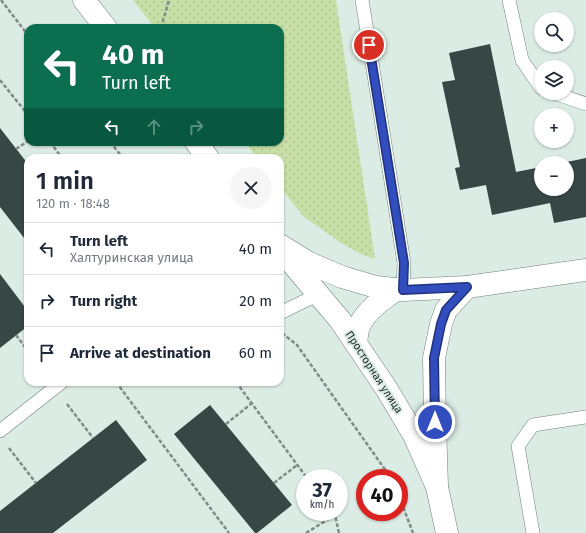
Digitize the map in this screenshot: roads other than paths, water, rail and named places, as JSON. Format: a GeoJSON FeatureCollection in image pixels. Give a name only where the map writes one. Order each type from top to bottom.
{"type":"FeatureCollection","features":[{"type":"Feature","properties":{"kind":"street"},"geometry":{"type":"LineString","coordinates":[[84,0],[103,24]]}},
{"type":"Feature","properties":{"kind":"street"},"geometry":{"type":"LineString","coordinates":[[284,247],[309,263],[342,277],[376,287],[400,290],[467,287],[586,270]]}},
{"type":"Feature","properties":{"kind":"street","name":"Просторная улица"},"geometry":{"type":"LineString","coordinates":[[284,254],[340,320],[386,388],[414,435],[437,487],[447,533]]}},
{"type":"Feature","properties":{"kind":"street"},"geometry":{"type":"LineString","coordinates":[[437,487],[434,358],[441,324],[446,310],[467,287]]}},
{"type":"Feature","properties":{"kind":"street"},"geometry":{"type":"LineString","coordinates":[[356,343],[359,326],[366,314],[378,302],[400,290]]}},
{"type":"Feature","properties":{"kind":"lane"},"geometry":{"type":"LineString","coordinates":[[362,0],[404,263],[400,290]]}},
{"type":"Feature","properties":{"kind":"lane"},"geometry":{"type":"LineString","coordinates":[[509,0],[522,60],[534,78]]}},
{"type":"Feature","properties":{"kind":"lane"},"geometry":{"type":"LineString","coordinates":[[574,100],[586,104]]}},
{"type":"Feature","properties":{"kind":"lane"},"geometry":{"type":"LineString","coordinates":[[284,311],[319,294]]}},
{"type":"Feature","properties":{"kind":"lane"},"geometry":{"type":"LineString","coordinates":[[2,436],[58,386]]}},
{"type":"Feature","properties":{"kind":"lane"},"geometry":{"type":"LineString","coordinates":[[534,533],[518,446],[533,425],[586,418]]}}]}
